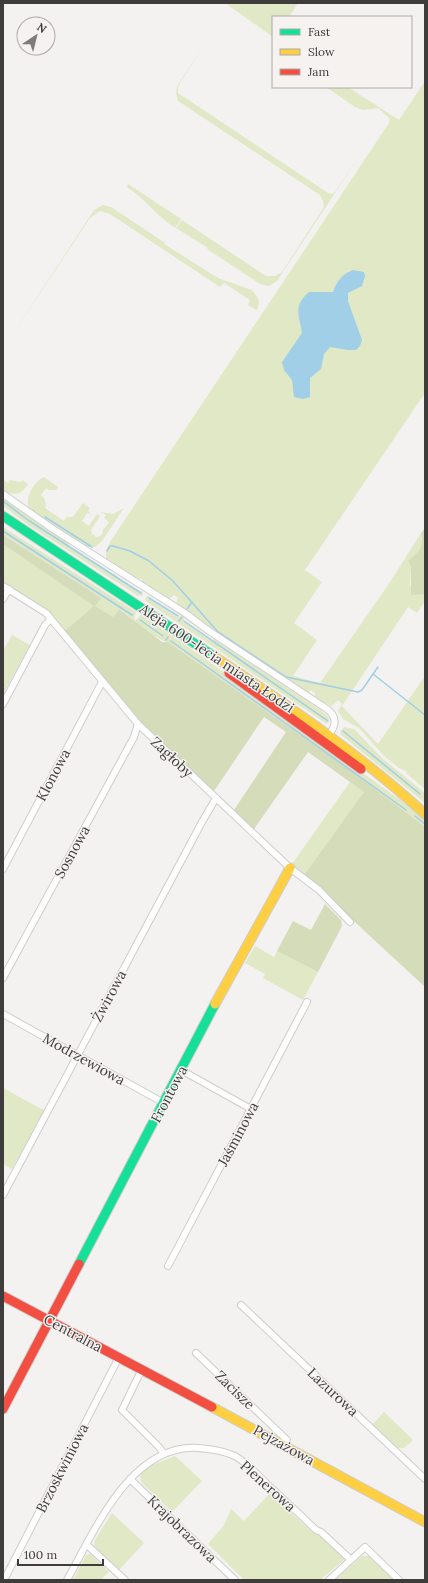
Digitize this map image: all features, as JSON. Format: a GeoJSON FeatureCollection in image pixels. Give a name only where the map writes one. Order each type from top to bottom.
{"type":"FeatureCollection","features":[{"type":"Feature","properties":{"kind":"street"},"geometry":{"type":"LineString","coordinates":[[3,494],[53,530],[185,613],[215,635],[327,709],[334,715],[335,723],[326,739]]}},
{"type":"Feature","properties":{"kind":"street","name":"Aleja 600-lecia miasta Łodzi"},"geometry":{"type":"LineString","coordinates":[[3,516],[196,643],[412,802],[424,813]]}},
{"type":"Feature","properties":{"kind":"street","name":"Aleja 600-lecia miasta Łodzi"},"geometry":{"type":"LineString","coordinates":[[3,523],[198,651],[326,739]]}},
{"type":"Feature","properties":{"kind":"street"},"geometry":{"type":"LineString","coordinates":[[3,599],[6,588]]}},
{"type":"Feature","properties":{"kind":"street","name":"Zagłoby"},"geometry":{"type":"LineString","coordinates":[[6,588],[42,610],[138,724],[290,868],[319,890],[350,922]]}},
{"type":"Feature","properties":{"kind":"street"},"geometry":{"type":"LineString","coordinates":[[3,704],[45,625],[51,619]]}},
{"type":"Feature","properties":{"kind":"street","name":"Klonowa"},"geometry":{"type":"LineString","coordinates":[[3,869],[102,682]]}},
{"type":"Feature","properties":{"kind":"street","name":"Sosnowa"},"geometry":{"type":"LineString","coordinates":[[3,978],[134,737],[138,724]]}},
{"type":"Feature","properties":{"kind":"street","name":"Żwirowa"},"geometry":{"type":"LineString","coordinates":[[3,1195],[216,798]]}},
{"type":"Feature","properties":{"kind":"street","name":"Frontowa"},"geometry":{"type":"LineString","coordinates":[[3,1409],[228,980],[290,868]]}},
{"type":"Feature","properties":{"kind":"street","name":"Jaśminowa"},"geometry":{"type":"LineString","coordinates":[[168,1266],[307,1002]]}},
{"type":"Feature","properties":{"kind":"street","name":"Modrzewiowa"},"geometry":{"type":"LineString","coordinates":[[3,1014],[164,1103]]}},
{"type":"Feature","properties":{"kind":"street"},"geometry":{"type":"LineString","coordinates":[[181,1070],[251,1108]]}},
{"type":"Feature","properties":{"kind":"street","name":"Centralna"},"geometry":{"type":"LineString","coordinates":[[3,1296],[142,1369]]}},
{"type":"Feature","properties":{"kind":"street","name":"Lazurowa"},"geometry":{"type":"LineString","coordinates":[[241,1305],[425,1479]]}},
{"type":"Feature","properties":{"kind":"street","name":"Zacisze"},"geometry":{"type":"LineString","coordinates":[[196,1353],[287,1440],[284,1445]]}},
{"type":"Feature","properties":{"kind":"street","name":"Brzoskwiniowa"},"geometry":{"type":"LineString","coordinates":[[4,1580],[119,1357]]}},
{"type":"Feature","properties":{"kind":"street"},"geometry":{"type":"LineString","coordinates":[[142,1369],[122,1410],[160,1447],[164,1454]]}},
{"type":"Feature","properties":{"kind":"street","name":"Pejzażowa"},"geometry":{"type":"LineString","coordinates":[[142,1369],[425,1522]]}},
{"type":"Feature","properties":{"kind":"street","name":"Plenerowa"},"geometry":{"type":"LineString","coordinates":[[67,1580],[116,1496],[130,1479],[147,1464],[164,1454],[190,1448],[218,1450],[236,1457],[245,1463],[316,1530],[321,1532],[350,1559]]}},
{"type":"Feature","properties":{"kind":"street","name":"Krajobrazowa"},"geometry":{"type":"LineString","coordinates":[[130,1479],[235,1580]]}},
{"type":"Feature","properties":{"kind":"street"},"geometry":{"type":"LineString","coordinates":[[87,1545],[124,1580]]}},
{"type":"Feature","properties":{"kind":"street"},"geometry":{"type":"LineString","coordinates":[[329,1580],[350,1559],[365,1547],[399,1580]]}},
{"type":"Feature","properties":{"kind":"green space"},"geometry":{"type":"Polygon","coordinates":[[[225,3],[298,3],[290,16],[272,16],[272,36],[225,3]]]}},
{"type":"Feature","properties":{"kind":"green space"},"geometry":{"type":"Polygon","coordinates":[[[205,44],[178,86],[178,93],[328,193],[332,194],[335,192],[366,146],[277,281],[269,286],[260,284],[176,228],[182,220],[266,276],[275,276],[282,272],[324,207],[320,195],[178,101],[176,94],[177,86],[205,44]]]}},
{"type":"Feature","properties":{"kind":"green space"},"geometry":{"type":"Polygon","coordinates":[[[425,81],[425,393],[305,570],[322,582],[294,623],[317,640],[293,676],[320,683],[388,585],[421,533],[422,542],[420,549],[408,561],[411,567],[410,585],[425,594],[425,601],[417,613],[408,607],[342,706],[378,744],[425,676],[425,789],[407,774],[406,771],[399,768],[384,756],[359,728],[343,719],[338,711],[342,704],[338,700],[332,706],[314,698],[315,693],[311,690],[308,693],[176,604],[178,598],[174,595],[168,600],[141,582],[142,579],[140,578],[138,580],[106,559],[106,550],[110,542],[389,123],[390,119],[378,108],[363,110],[355,107],[327,88],[350,88],[399,120],[425,81]]]}},
{"type":"Feature","properties":{"kind":"green space"},"geometry":{"type":"Polygon","coordinates":[[[128,184],[181,219],[175,228],[127,187],[128,184]]]}},
{"type":"Feature","properties":{"kind":"green space"},"geometry":{"type":"Polygon","coordinates":[[[103,205],[111,207],[165,243],[164,244],[218,278],[252,290],[259,300],[258,308],[256,310],[248,305],[250,300],[224,283],[220,287],[110,214],[100,211],[90,218],[3,349],[94,210],[103,205]]]}},
{"type":"Feature","properties":{"kind":"green space"},"geometry":{"type":"Polygon","coordinates":[[[44,477],[58,487],[56,490],[49,490],[46,488],[41,495],[46,504],[45,508],[64,521],[66,517],[73,517],[83,503],[90,508],[88,511],[91,514],[87,513],[82,521],[89,526],[97,514],[100,516],[91,530],[92,534],[96,537],[101,536],[103,529],[109,522],[104,518],[106,515],[100,512],[113,514],[124,508],[102,541],[95,547],[85,547],[29,508],[29,495],[34,486],[44,477]]]}},
{"type":"Feature","properties":{"kind":"green space"},"geometry":{"type":"Polygon","coordinates":[[[3,480],[8,483],[10,480],[21,482],[22,480],[28,484],[20,493],[11,494],[3,490],[3,480]]]}},
{"type":"Feature","properties":{"kind":"green space"},"geometry":{"type":"Polygon","coordinates":[[[3,497],[69,543],[68,546],[140,593],[142,590],[143,595],[138,596],[30,526],[3,506],[3,497]]]}},
{"type":"Feature","properties":{"kind":"green space"},"geometry":{"type":"Polygon","coordinates":[[[3,527],[136,612],[134,619],[136,620],[141,615],[190,648],[410,807],[425,819],[425,827],[303,737],[168,642],[157,638],[119,609],[113,617],[64,632],[31,601],[3,583],[3,544],[100,598],[3,535],[3,527]]]}},
{"type":"Feature","properties":{"kind":"green space"},"geometry":{"type":"Polygon","coordinates":[[[425,528],[425,594],[411,595],[411,567],[408,561],[420,549],[422,542],[421,533],[425,528]]]}},
{"type":"Feature","properties":{"kind":"green space"},"geometry":{"type":"Polygon","coordinates":[[[3,535],[101,598],[95,606],[113,617],[119,609],[162,642],[168,642],[347,768],[425,827],[425,987],[304,875],[364,792],[308,752],[254,829],[234,810],[286,732],[264,717],[214,791],[139,722],[64,632],[94,606],[3,544],[3,535]]]}},
{"type":"Feature","properties":{"kind":"green space"},"geometry":{"type":"Polygon","coordinates":[[[147,596],[151,596],[149,599],[177,617],[181,616],[159,601],[186,617],[202,631],[184,618],[184,621],[213,641],[214,639],[321,710],[329,718],[327,724],[147,602],[145,599],[147,596]]]}},
{"type":"Feature","properties":{"kind":"green space"},"geometry":{"type":"Polygon","coordinates":[[[12,635],[30,645],[3,694],[3,651],[12,635]]]}},
{"type":"Feature","properties":{"kind":"green space"},"geometry":{"type":"Polygon","coordinates":[[[344,727],[354,729],[383,759],[425,793],[425,803],[341,735],[340,732],[344,727]]]}},
{"type":"Feature","properties":{"kind":"green space"},"geometry":{"type":"Polygon","coordinates":[[[350,782],[364,792],[304,875],[292,864],[350,782]]]}},
{"type":"Feature","properties":{"kind":"green space"},"geometry":{"type":"Polygon","coordinates":[[[325,904],[341,920],[342,926],[318,972],[277,951],[293,921],[311,930],[325,904]]]}},
{"type":"Feature","properties":{"kind":"green space"},"geometry":{"type":"Polygon","coordinates":[[[255,946],[274,957],[277,951],[318,972],[303,1000],[263,978],[265,974],[245,963],[255,946]]]}},
{"type":"Feature","properties":{"kind":"green space"},"geometry":{"type":"Polygon","coordinates":[[[3,1088],[45,1111],[12,1169],[3,1164],[3,1088]]]}},
{"type":"Feature","properties":{"kind":"green space"},"geometry":{"type":"Polygon","coordinates":[[[384,1412],[413,1440],[404,1448],[396,1448],[372,1425],[384,1412]]]}},
{"type":"Feature","properties":{"kind":"green space"},"geometry":{"type":"Polygon","coordinates":[[[175,1456],[202,1481],[172,1512],[141,1482],[140,1474],[150,1466],[175,1456]]]}},
{"type":"Feature","properties":{"kind":"green space"},"geometry":{"type":"Polygon","coordinates":[[[270,1493],[311,1531],[320,1536],[345,1559],[320,1580],[244,1580],[208,1544],[224,1525],[231,1509],[244,1521],[270,1493]]]}},
{"type":"Feature","properties":{"kind":"green space"},"geometry":{"type":"Polygon","coordinates":[[[112,1513],[144,1543],[119,1570],[94,1546],[95,1540],[112,1513]]]}},
{"type":"Feature","properties":{"kind":"green space"},"geometry":{"type":"Polygon","coordinates":[[[90,1554],[109,1572],[101,1580],[73,1580],[86,1555],[90,1554]]]}},
{"type":"Feature","properties":{"kind":"green space"},"geometry":{"type":"Polygon","coordinates":[[[362,1556],[369,1556],[394,1580],[335,1580],[362,1556]]]}},
{"type":"Feature","properties":{"kind":"water"},"geometry":{"type":"Polygon","coordinates":[[[353,270],[364,272],[365,276],[362,286],[348,293],[348,301],[362,340],[360,346],[356,350],[330,347],[324,354],[321,369],[310,378],[310,397],[303,399],[294,397],[292,380],[284,370],[282,362],[302,333],[298,311],[299,306],[309,292],[333,292],[340,278],[353,270]]]}},
{"type":"Feature","properties":{"kind":"waterway"},"geometry":{"type":"LineString","coordinates":[[3,501],[28,520],[141,593]]}},
{"type":"Feature","properties":{"kind":"waterway"},"geometry":{"type":"LineString","coordinates":[[45,517],[92,547]]}},
{"type":"Feature","properties":{"kind":"waterway"},"geometry":{"type":"LineString","coordinates":[[3,531],[132,615]]}},
{"type":"Feature","properties":{"kind":"waterway"},"geometry":{"type":"LineString","coordinates":[[107,551],[110,546],[113,546],[130,551],[149,561],[173,581],[218,632],[286,677],[358,692],[362,690],[378,667]]}},
{"type":"Feature","properties":{"kind":"waterway"},"geometry":{"type":"LineString","coordinates":[[149,598],[178,616]]}},
{"type":"Feature","properties":{"kind":"waterway"},"geometry":{"type":"LineString","coordinates":[[187,609],[192,602]]}},
{"type":"Feature","properties":{"kind":"waterway"},"geometry":{"type":"LineString","coordinates":[[179,621],[182,617]]}},
{"type":"Feature","properties":{"kind":"waterway"},"geometry":{"type":"LineString","coordinates":[[140,620],[163,636]]}},
{"type":"Feature","properties":{"kind":"waterway"},"geometry":{"type":"LineString","coordinates":[[184,621],[328,721]]}},
{"type":"Feature","properties":{"kind":"waterway"},"geometry":{"type":"LineString","coordinates":[[171,641],[406,810]]}},
{"type":"Feature","properties":{"kind":"waterway"},"geometry":{"type":"LineString","coordinates":[[373,674],[425,715]]}},
{"type":"Feature","properties":{"kind":"waterway"},"geometry":{"type":"LineString","coordinates":[[343,731],[420,794]]}},
{"type":"Feature","properties":{"kind":"waterway"},"geometry":{"type":"LineString","coordinates":[[415,816],[425,824]]}},
{"type":"Feature","properties":{"kind":"traffic: fast"},"geometry":{"type":"LineString","coordinates":[[3,516],[215,657]]}},
{"type":"Feature","properties":{"kind":"traffic: fast"},"geometry":{"type":"LineString","coordinates":[[79,1264],[215,1004]]}},
{"type":"Feature","properties":{"kind":"traffic: slow"},"geometry":{"type":"LineString","coordinates":[[215,657],[269,693],[350,751],[425,814]]}},
{"type":"Feature","properties":{"kind":"traffic: slow"},"geometry":{"type":"LineString","coordinates":[[215,1004],[290,868]]}},
{"type":"Feature","properties":{"kind":"traffic: slow"},"geometry":{"type":"LineString","coordinates":[[212,1407],[425,1522]]}},
{"type":"Feature","properties":{"kind":"traffic: jam"},"geometry":{"type":"LineString","coordinates":[[229,673],[361,769]]}},
{"type":"Feature","properties":{"kind":"traffic: jam"},"geometry":{"type":"LineString","coordinates":[[3,1409],[79,1264]]}},
{"type":"Feature","properties":{"kind":"traffic: jam"},"geometry":{"type":"LineString","coordinates":[[3,1296],[212,1407]]}}]}
